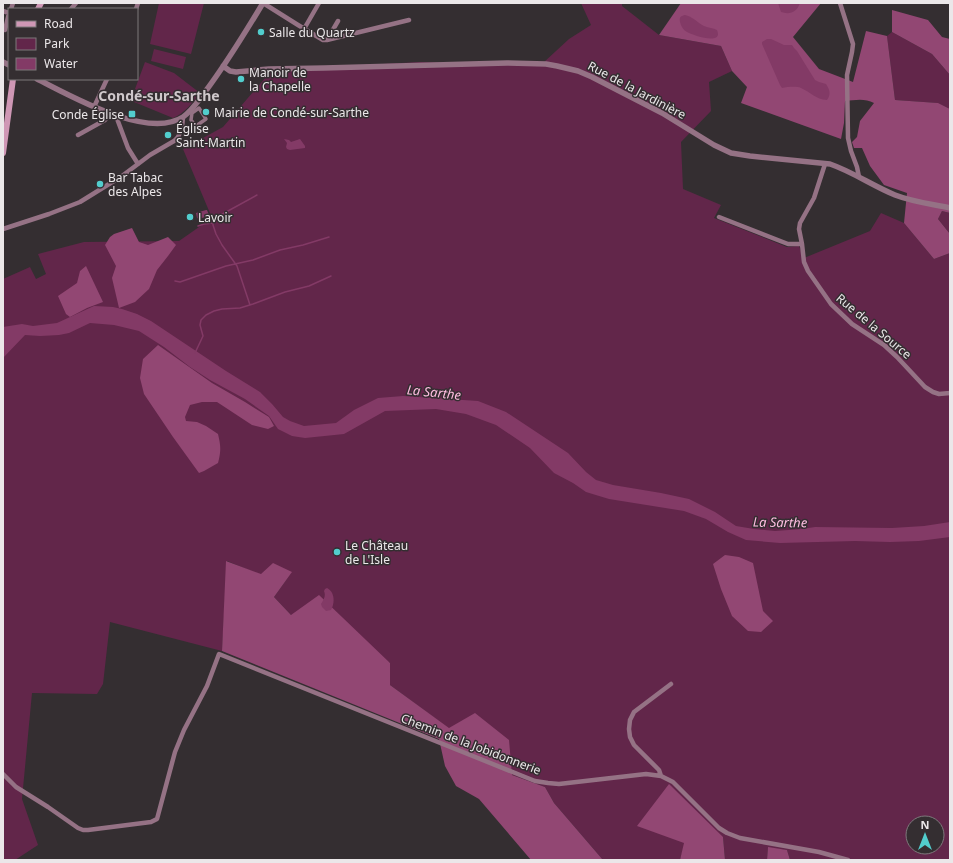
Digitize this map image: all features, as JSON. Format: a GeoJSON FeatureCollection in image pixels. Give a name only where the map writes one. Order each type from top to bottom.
{"type":"FeatureCollection","features":[{"type":"Feature","properties":{"kind":"main road"},"geometry":{"type":"LineString","coordinates":[[3,153],[13,80]]}},
{"type":"Feature","properties":{"kind":"street"},"geometry":{"type":"LineString","coordinates":[[39,80],[113,115],[131,120],[154,123],[173,121],[183,116],[192,108],[223,66],[263,3],[323,40],[330,40],[409,20]]}},
{"type":"Feature","properties":{"kind":"street"},"geometry":{"type":"LineString","coordinates":[[304,29],[320,3]]}},
{"type":"Feature","properties":{"kind":"street"},"geometry":{"type":"LineString","coordinates":[[840,3],[853,44],[847,75],[848,138],[850,151],[860,177]]}},
{"type":"Feature","properties":{"kind":"street"},"geometry":{"type":"LineString","coordinates":[[5,30],[8,17]]}},
{"type":"Feature","properties":{"kind":"street"},"geometry":{"type":"LineString","coordinates":[[326,40],[338,21]]}},
{"type":"Feature","properties":{"kind":"street","name":"Rue de la Jardinière"},"geometry":{"type":"LineString","coordinates":[[223,66],[230,71],[236,72],[269,69],[507,63],[535,63],[557,66],[578,71],[592,77],[662,113],[714,145],[731,152],[750,156],[825,164],[841,168],[886,191],[908,199],[950,208]]}},
{"type":"Feature","properties":{"kind":"street"},"geometry":{"type":"LineString","coordinates":[[94,107],[107,80]]}},
{"type":"Feature","properties":{"kind":"street"},"geometry":{"type":"LineString","coordinates":[[199,108],[206,119],[196,126],[191,120],[192,113],[199,108]]}},
{"type":"Feature","properties":{"kind":"street"},"geometry":{"type":"LineString","coordinates":[[78,135],[113,115]]}},
{"type":"Feature","properties":{"kind":"street"},"geometry":{"type":"LineString","coordinates":[[113,115],[128,148],[138,164]]}},
{"type":"Feature","properties":{"kind":"street"},"geometry":{"type":"LineString","coordinates":[[3,229],[80,202],[122,176],[150,155],[170,144],[178,137],[182,128],[183,116]]}},
{"type":"Feature","properties":{"kind":"street","name":"Rue de la Source"},"geometry":{"type":"LineString","coordinates":[[825,164],[814,198],[800,223],[799,228],[804,262],[808,271],[831,304],[852,324],[884,345],[925,387],[932,392],[939,394],[950,393]]}},
{"type":"Feature","properties":{"kind":"street"},"geometry":{"type":"LineString","coordinates":[[719,217],[788,244],[802,244]]}},
{"type":"Feature","properties":{"kind":"street","name":"Chemin de la Jobidonnerie"},"geometry":{"type":"LineString","coordinates":[[3,774],[16,787],[83,830],[151,822],[157,819],[175,752],[184,730],[207,686],[219,654],[535,781],[559,784],[646,774],[661,776],[673,782],[719,828],[727,833],[740,838],[819,852],[848,860]]}},
{"type":"Feature","properties":{"kind":"street"},"geometry":{"type":"LineString","coordinates":[[661,776],[659,770],[634,745],[630,737],[629,729],[630,720],[634,712],[671,684]]}},
{"type":"Feature","properties":{"kind":"green space"},"geometry":{"type":"Polygon","coordinates":[[[159,3],[204,3],[191,54],[150,44],[159,3]]]}},
{"type":"Feature","properties":{"kind":"green space"},"geometry":{"type":"Polygon","coordinates":[[[581,3],[622,3],[622,6],[659,35],[721,46],[732,71],[709,82],[711,111],[681,142],[683,189],[721,205],[714,218],[787,247],[799,246],[804,258],[870,231],[881,213],[904,223],[934,259],[950,253],[950,860],[790,860],[787,850],[768,848],[767,860],[725,860],[723,837],[685,843],[680,860],[603,860],[554,803],[545,787],[512,775],[390,685],[390,663],[291,615],[274,597],[291,573],[261,575],[227,561],[222,651],[110,622],[103,684],[97,694],[32,693],[22,799],[38,845],[15,860],[3,860],[3,279],[30,267],[36,279],[46,274],[38,254],[84,242],[179,241],[212,218],[183,149],[223,127],[272,70],[420,62],[501,64],[543,63],[569,39],[591,25],[581,3]]]}},
{"type":"Feature","properties":{"kind":"green space"},"geometry":{"type":"Polygon","coordinates":[[[892,32],[932,54],[950,75],[950,109],[937,103],[895,100],[887,36],[892,32]]]}},
{"type":"Feature","properties":{"kind":"green space"},"geometry":{"type":"Polygon","coordinates":[[[154,49],[186,57],[183,69],[151,61],[154,49]]]}},
{"type":"Feature","properties":{"kind":"green space"},"geometry":{"type":"Polygon","coordinates":[[[145,62],[174,73],[200,93],[185,111],[173,118],[134,102],[139,91],[135,89],[145,62]]]}},
{"type":"Feature","properties":{"kind":"green space"},"geometry":{"type":"Polygon","coordinates":[[[942,211],[950,213],[950,234],[938,219],[942,211]]]}},
{"type":"Feature","properties":{"kind":"shaded area"},"geometry":{"type":"Polygon","coordinates":[[[681,3],[821,3],[793,37],[819,69],[853,82],[866,31],[887,36],[895,100],[938,103],[950,109],[950,213],[942,211],[938,219],[950,234],[950,253],[934,259],[904,223],[907,193],[884,185],[870,166],[862,148],[854,148],[852,142],[857,137],[860,121],[874,103],[864,100],[845,101],[844,123],[841,139],[741,103],[747,87],[732,71],[721,46],[659,35],[681,3]]]}},
{"type":"Feature","properties":{"kind":"shaded area"},"geometry":{"type":"Polygon","coordinates":[[[892,10],[928,20],[942,37],[950,39],[950,75],[932,54],[892,32],[892,10]]]}},
{"type":"Feature","properties":{"kind":"shaded area"},"geometry":{"type":"Polygon","coordinates":[[[132,228],[139,242],[148,245],[168,237],[176,245],[157,270],[149,289],[135,302],[119,308],[112,278],[116,266],[105,245],[114,234],[132,228]]]}},
{"type":"Feature","properties":{"kind":"shaded area"},"geometry":{"type":"Polygon","coordinates":[[[86,266],[103,302],[70,317],[66,314],[58,296],[77,283],[80,271],[86,266]]]}},
{"type":"Feature","properties":{"kind":"shaded area"},"geometry":{"type":"Polygon","coordinates":[[[158,345],[212,383],[269,417],[274,426],[268,429],[252,425],[217,402],[202,402],[190,405],[185,417],[186,421],[197,422],[206,426],[218,434],[220,442],[218,463],[199,473],[144,394],[140,378],[143,359],[158,345]]]}},
{"type":"Feature","properties":{"kind":"shaded area"},"geometry":{"type":"Polygon","coordinates":[[[725,555],[739,557],[753,563],[763,611],[773,621],[761,632],[748,631],[732,616],[713,564],[725,555]]]}},
{"type":"Feature","properties":{"kind":"shaded area"},"geometry":{"type":"Polygon","coordinates":[[[226,561],[261,574],[273,563],[292,572],[274,597],[291,615],[319,595],[390,663],[390,685],[449,728],[475,713],[509,740],[512,775],[545,787],[554,803],[603,860],[531,860],[479,799],[456,786],[445,766],[439,739],[222,651],[226,561]]]}},
{"type":"Feature","properties":{"kind":"shaded area"},"geometry":{"type":"Polygon","coordinates":[[[669,784],[723,837],[725,860],[680,860],[684,843],[637,826],[669,784]]]}},
{"type":"Feature","properties":{"kind":"shaded area"},"geometry":{"type":"Polygon","coordinates":[[[768,847],[787,850],[790,860],[767,860],[768,847]]]}},
{"type":"Feature","properties":{"kind":"water"},"geometry":{"type":"Polygon","coordinates":[[[778,3],[800,3],[795,11],[787,13],[781,12],[778,3]]]}},
{"type":"Feature","properties":{"kind":"water"},"geometry":{"type":"Polygon","coordinates":[[[685,15],[704,26],[717,30],[718,35],[712,38],[706,38],[686,31],[683,29],[680,20],[682,16],[685,15]]]}},
{"type":"Feature","properties":{"kind":"water"},"geometry":{"type":"Polygon","coordinates":[[[767,39],[771,39],[784,45],[792,45],[815,80],[826,84],[830,92],[827,100],[816,97],[799,87],[782,88],[762,44],[762,42],[767,39]]]}},
{"type":"Feature","properties":{"kind":"water"},"geometry":{"type":"Polygon","coordinates":[[[284,139],[291,142],[300,139],[305,148],[287,149],[287,143],[284,139]]]}},
{"type":"Feature","properties":{"kind":"water"},"geometry":{"type":"Polygon","coordinates":[[[207,210],[208,216],[199,219],[197,218],[196,213],[207,210]]]}},
{"type":"Feature","properties":{"kind":"water"},"geometry":{"type":"Polygon","coordinates":[[[94,306],[122,309],[151,321],[260,392],[283,417],[304,426],[336,423],[354,410],[378,398],[403,396],[478,401],[506,412],[568,453],[596,480],[613,485],[689,499],[715,512],[736,526],[775,531],[815,527],[892,528],[924,526],[950,522],[950,537],[919,541],[890,542],[855,541],[780,543],[746,540],[728,532],[706,519],[684,511],[609,499],[586,492],[554,473],[530,448],[496,425],[466,414],[436,409],[385,411],[344,434],[305,438],[292,436],[278,429],[269,416],[245,399],[210,380],[139,331],[114,325],[90,323],[69,333],[59,335],[25,335],[3,358],[3,327],[22,324],[33,326],[57,323],[94,306]]]}},
{"type":"Feature","properties":{"kind":"water"},"geometry":{"type":"Polygon","coordinates":[[[327,588],[332,592],[334,601],[331,610],[326,611],[321,604],[325,594],[324,591],[327,588]]]}},
{"type":"Feature","properties":{"kind":"waterway"},"geometry":{"type":"LineString","coordinates":[[250,305],[237,266],[216,234],[213,221],[217,217],[257,195]]}},
{"type":"Feature","properties":{"kind":"waterway"},"geometry":{"type":"LineString","coordinates":[[198,226],[213,223]]}},
{"type":"Feature","properties":{"kind":"waterway"},"geometry":{"type":"LineString","coordinates":[[175,281],[180,282],[226,266],[253,260],[280,250],[329,237]]}},
{"type":"Feature","properties":{"kind":"waterway"},"geometry":{"type":"LineString","coordinates":[[195,353],[203,336],[200,325],[201,320],[206,315],[222,309],[240,308],[253,304],[285,292],[309,286],[331,276]]}},
{"type":"Feature","properties":{"kind":"place","name":"Salle du Quartz"},"geometry":{"type":"Point","coordinates":[261,32]}},
{"type":"Feature","properties":{"kind":"place","name":"Manoir de la Chapelle"},"geometry":{"type":"Point","coordinates":[241,79]}},
{"type":"Feature","properties":{"kind":"place","name":"Mairie de Condé-sur-Sarthe"},"geometry":{"type":"Point","coordinates":[206,112]}},
{"type":"Feature","properties":{"kind":"place","name":"Conde Église"},"geometry":{"type":"Point","coordinates":[132,114]}},
{"type":"Feature","properties":{"kind":"place","name":"Église Saint-Martin"},"geometry":{"type":"Point","coordinates":[168,135]}},
{"type":"Feature","properties":{"kind":"place","name":"Bar Tabac des Alpes"},"geometry":{"type":"Point","coordinates":[100,184]}},
{"type":"Feature","properties":{"kind":"place","name":"Lavoir"},"geometry":{"type":"Point","coordinates":[190,217]}},
{"type":"Feature","properties":{"kind":"place","name":"Le Château de L'Isle"},"geometry":{"type":"Point","coordinates":[337,552]}},
{"type":"Feature","properties":{"kind":"district","name":"Condé-sur-Sarthe"},"geometry":{"type":"Point","coordinates":[159,95]}},
{"type":"Feature","properties":{"kind":"water label","name":"La Sarthe"},"geometry":{"type":"Point","coordinates":[434,392]}},
{"type":"Feature","properties":{"kind":"water label","name":"La Sarthe"},"geometry":{"type":"Point","coordinates":[780,522]}}]}
